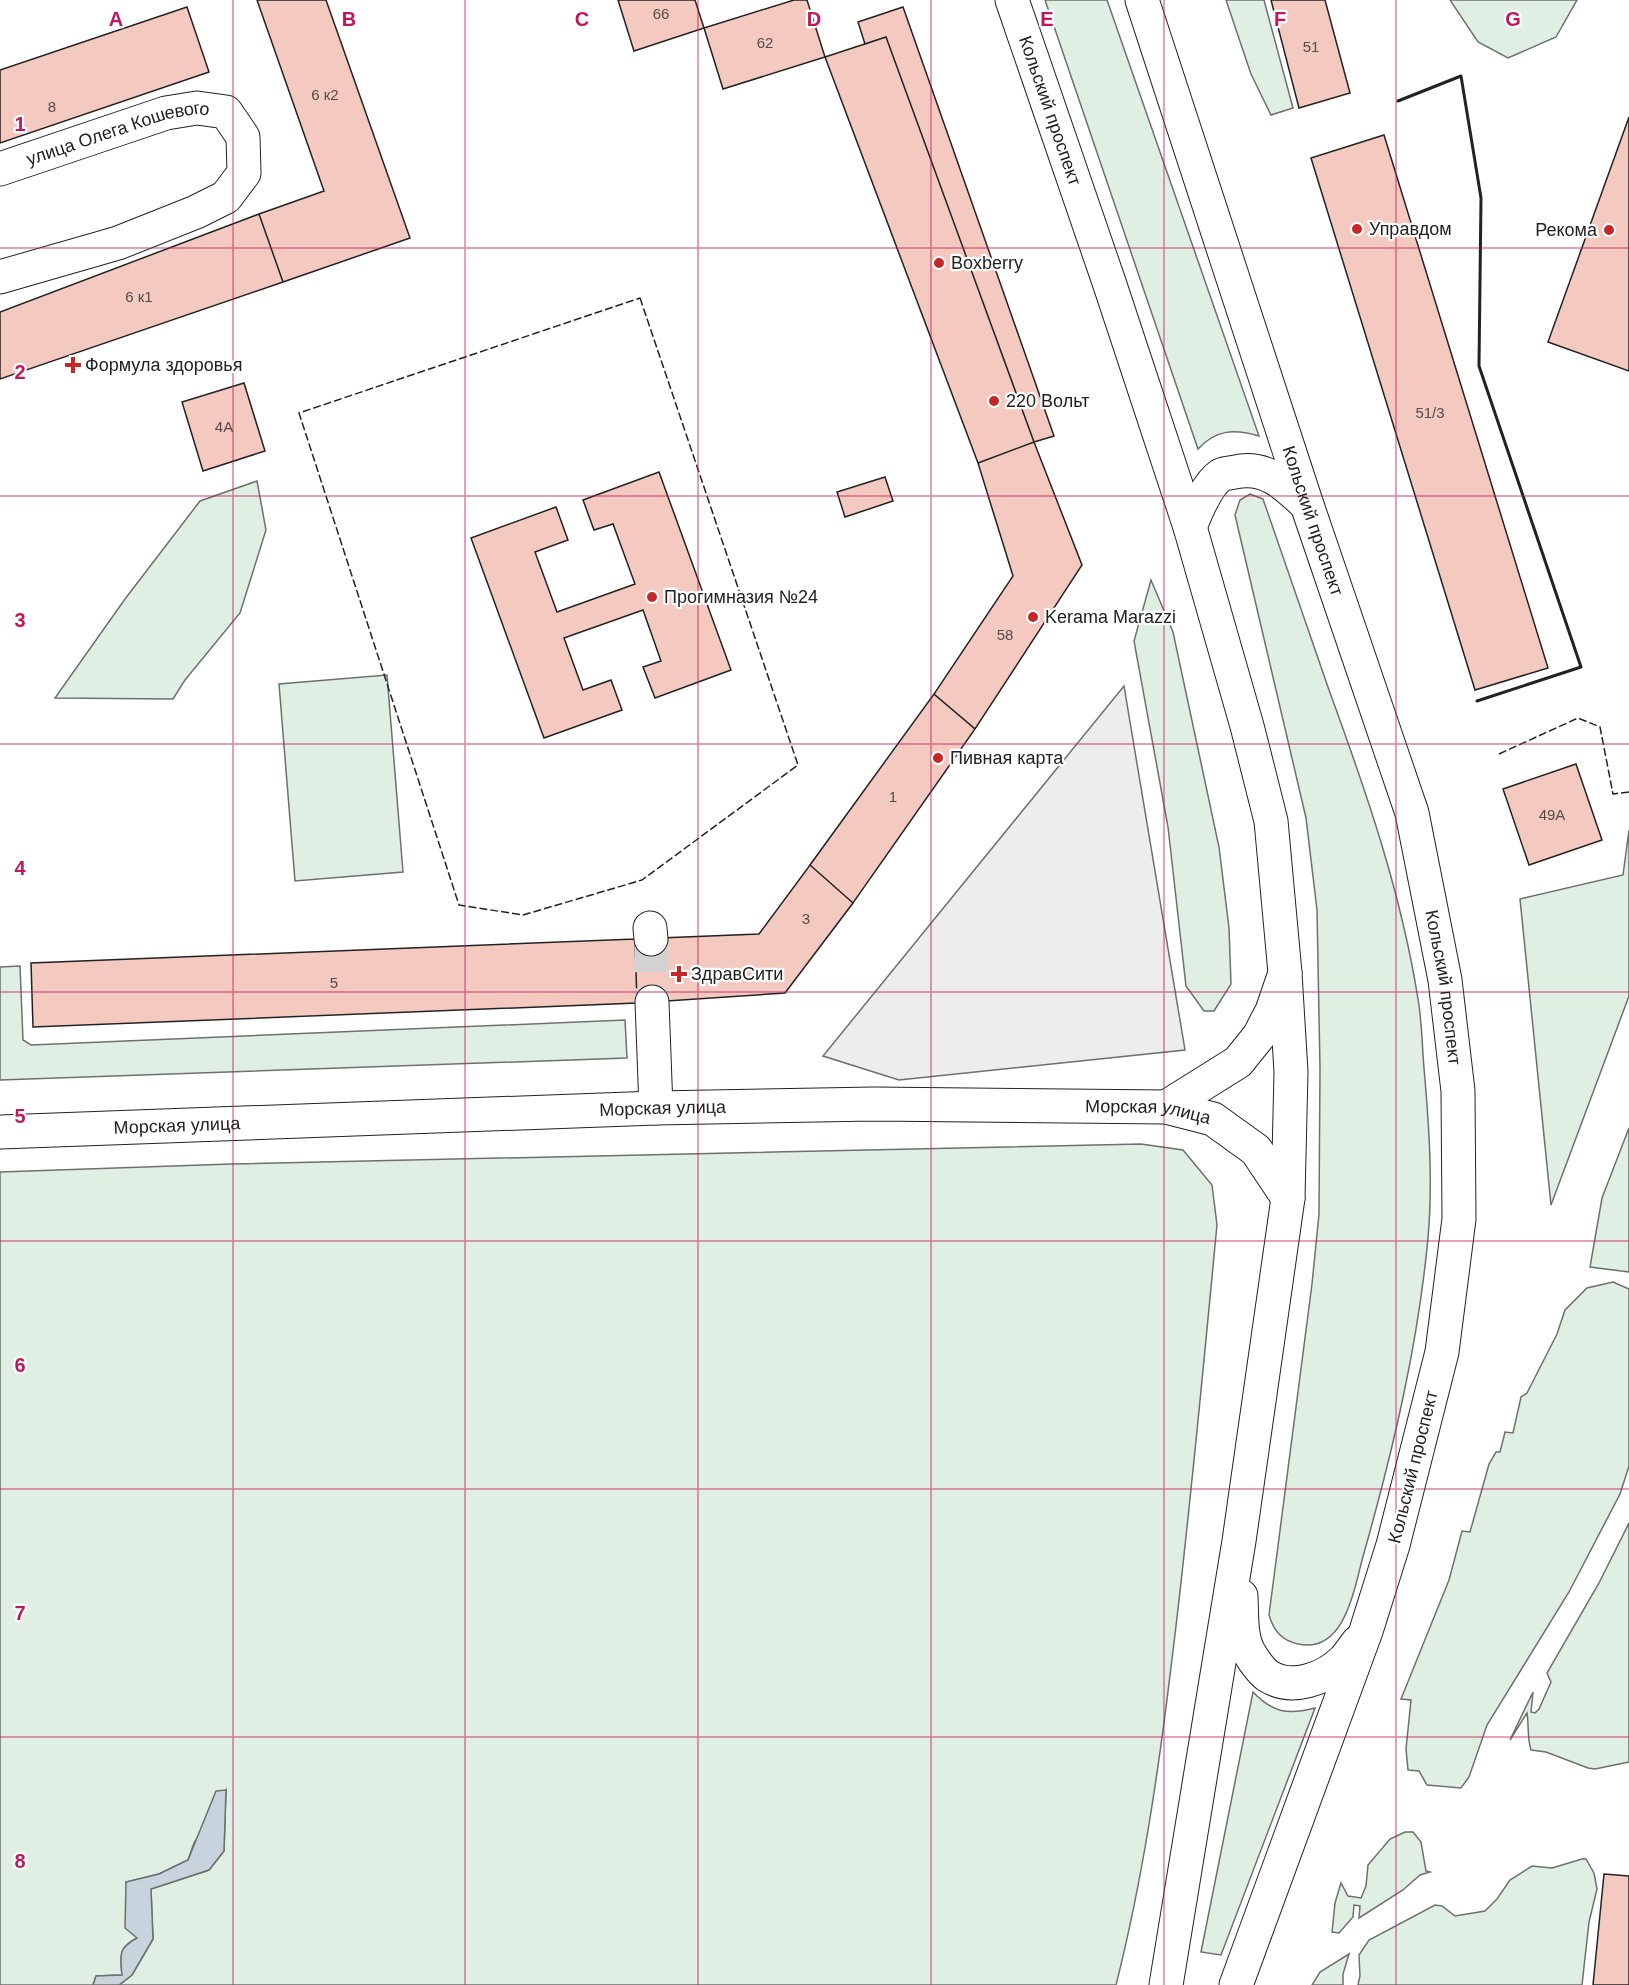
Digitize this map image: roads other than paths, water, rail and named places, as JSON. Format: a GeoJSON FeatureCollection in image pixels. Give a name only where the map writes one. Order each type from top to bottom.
{"type":"FeatureCollection","features":[{"type":"Feature","properties":{"kind":"main road","name":"Кольский проспект"},"geometry":{"type":"LineString","coordinates":[[1012,0],[1190,527],[1247,726],[1271,821],[1285,973],[1291,1072],[1288,1198],[1239,1541],[1166,1985]]}},
{"type":"Feature","properties":{"kind":"main road","name":"Кольский проспект"},"geometry":{"type":"LineString","coordinates":[[1142,0],[1307,505],[1412,813],[1445,980],[1458,1091],[1459,1220],[1442,1352],[1393,1545],[1366,1631],[1236,1985]]}},
{"type":"Feature","properties":{"kind":"main road","name":"улица Олега Кошевого"},"geometry":{"type":"LineString","coordinates":[[0,169],[166,113],[197,108],[226,112],[243,137],[243,173],[226,197],[196,212],[118,243],[0,277]]}},
{"type":"Feature","properties":{"kind":"main road"},"geometry":{"type":"LineString","coordinates":[[1190,527],[1202,497],[1221,475],[1247,469],[1266,473],[1286,484],[1307,505]]}},
{"type":"Feature","properties":{"kind":"main road"},"geometry":{"type":"LineString","coordinates":[[1166,1107],[1238,1062],[1259,1036],[1272,1011],[1285,973]]}},
{"type":"Feature","properties":{"kind":"main road"},"geometry":{"type":"LineString","coordinates":[[652,1002],[656,1108]]}},
{"type":"Feature","properties":{"kind":"main road","name":"Морская улица"},"geometry":{"type":"LineString","coordinates":[[0,1132],[656,1108],[874,1104],[1166,1107],[1213,1119],[1256,1150],[1288,1198]]}},
{"type":"Feature","properties":{"kind":"main road"},"geometry":{"type":"LineString","coordinates":[[1239,1541],[1242,1627],[1249,1654],[1267,1676],[1285,1682],[1302,1683],[1324,1674],[1343,1661],[1366,1631]]}},
{"type":"Feature","properties":{"kind":"tunnel"},"geometry":{"type":"LineString","coordinates":[[651,939],[652,1002]]}},
{"type":"Feature","properties":{"kind":"place","name":"Управдом"},"geometry":{"type":"Point","coordinates":[1357,229]}},
{"type":"Feature","properties":{"kind":"place","name":"Рекома"},"geometry":{"type":"Point","coordinates":[1609,230]}},
{"type":"Feature","properties":{"kind":"place","name":"Boxberry"},"geometry":{"type":"Point","coordinates":[939,263]}},
{"type":"Feature","properties":{"kind":"place","name":"Формула здоровья"},"geometry":{"type":"Point","coordinates":[73,365]}},
{"type":"Feature","properties":{"kind":"place","name":"220 Вольт"},"geometry":{"type":"Point","coordinates":[994,401]}},
{"type":"Feature","properties":{"kind":"place","name":"Прогимназия №24"},"geometry":{"type":"Point","coordinates":[652,597]}},
{"type":"Feature","properties":{"kind":"place","name":"Kerama Marazzi"},"geometry":{"type":"Point","coordinates":[1033,617]}},
{"type":"Feature","properties":{"kind":"place","name":"Пивная карта"},"geometry":{"type":"Point","coordinates":[938,758]}},
{"type":"Feature","properties":{"kind":"place","name":"ЗдравСити"},"geometry":{"type":"Point","coordinates":[679,974]}}]}
